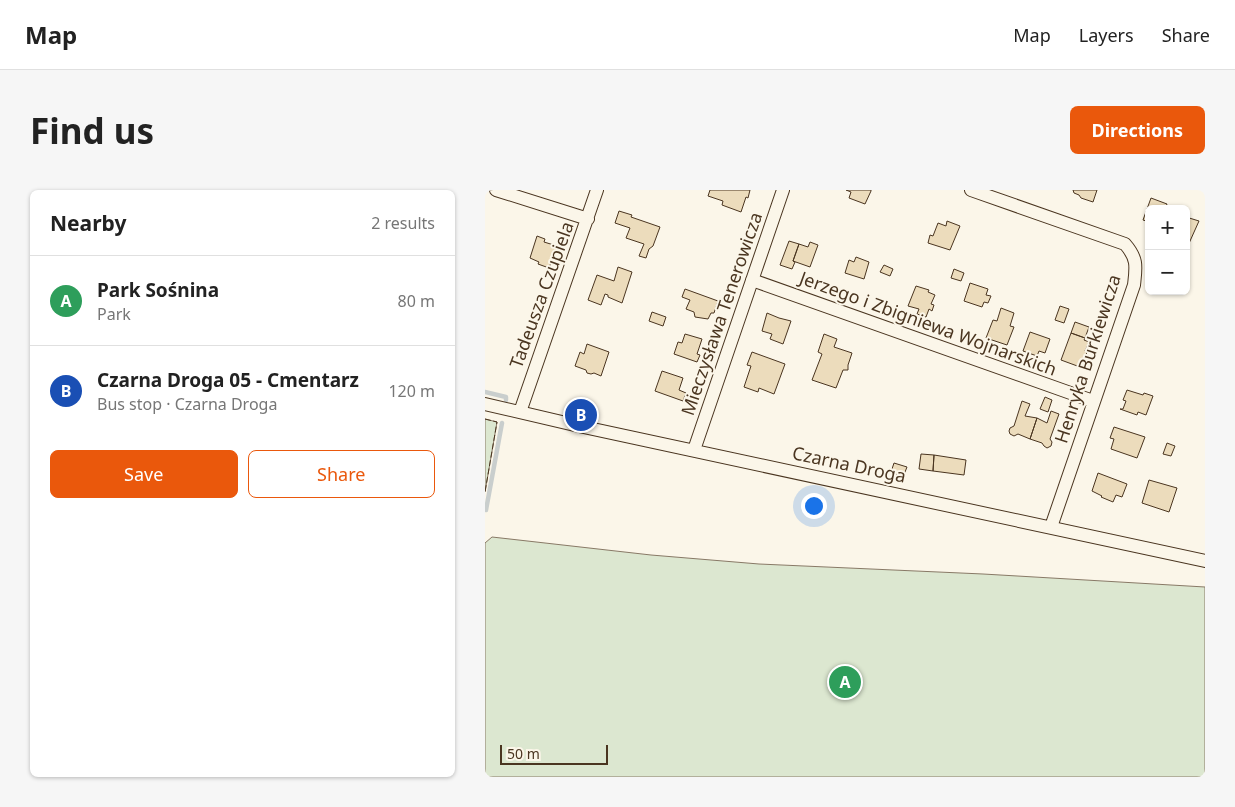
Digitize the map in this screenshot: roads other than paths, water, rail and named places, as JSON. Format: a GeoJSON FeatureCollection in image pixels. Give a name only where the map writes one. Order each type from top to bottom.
{"type":"FeatureCollection","features":[{"type":"Feature","properties":{"kind":"street"},"geometry":{"type":"LineString","coordinates":[[496,190],[588,219]]}},
{"type":"Feature","properties":{"kind":"street","name":"Tadeusza Czupiela"},"geometry":{"type":"LineString","coordinates":[[520,412],[597,190]]}},
{"type":"Feature","properties":{"kind":"street","name":"Mieczysława Tenerowicza"},"geometry":{"type":"LineString","coordinates":[[693,450],[783,190]]}},
{"type":"Feature","properties":{"kind":"street","name":"Henryka Burkiewicza"},"geometry":{"type":"LineString","coordinates":[[971,190],[1116,240],[1125,244],[1132,252],[1136,263],[1134,285],[1051,527]]}},
{"type":"Feature","properties":{"kind":"street","name":"Jerzego i Zbigniewa Wojnarskich"},"geometry":{"type":"LineString","coordinates":[[752,280],[1093,401]]}},
{"type":"Feature","properties":{"kind":"street","name":"Czarna Droga"},"geometry":{"type":"LineString","coordinates":[[485,404],[1205,561]]}},
{"type":"Feature","properties":{"kind":"waterway"},"geometry":{"type":"LineString","coordinates":[[485,392],[506,397],[506,400]]}},
{"type":"Feature","properties":{"kind":"waterway"},"geometry":{"type":"LineString","coordinates":[[486,510],[502,423]]}},
{"type":"Feature","properties":{"kind":"place","name":"Czarna Droga 05 - Cmentarz"},"geometry":{"type":"Point","coordinates":[581,415]}},
{"type":"Feature","properties":{"kind":"place","name":"Park Sośnina"},"geometry":{"type":"Point","coordinates":[845,682]}}]}
